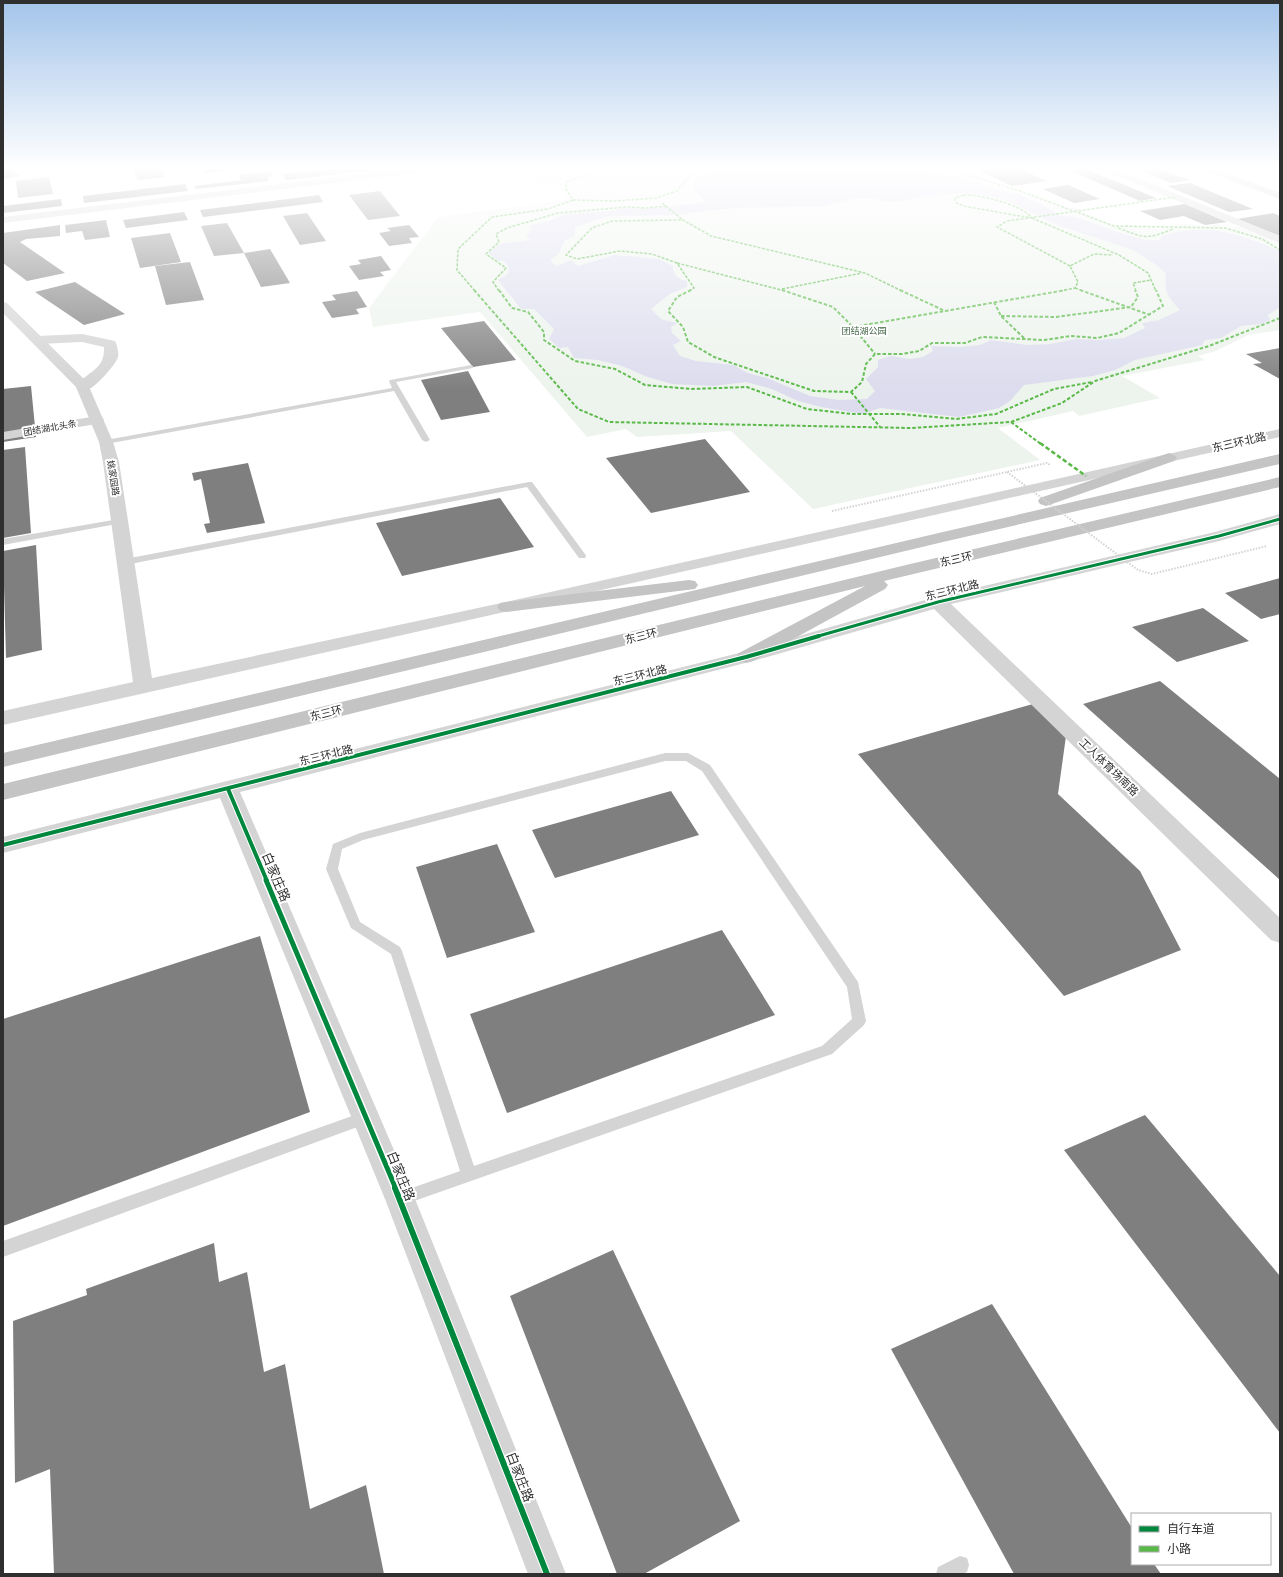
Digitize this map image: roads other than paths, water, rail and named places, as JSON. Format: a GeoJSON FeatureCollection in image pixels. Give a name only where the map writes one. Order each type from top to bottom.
{"type":"FeatureCollection","features":[{"type":"Feature","properties":{"kind":"highway"},"geometry":{"type":"LineString","coordinates":[[943,537],[1169,458]]}},
{"type":"Feature","properties":{"kind":"highway"},"geometry":{"type":"LineString","coordinates":[[3,760],[797,571],[1280,459]]}},
{"type":"Feature","properties":{"kind":"highway","name":"东三环"},"geometry":{"type":"LineString","coordinates":[[3,792],[906,570],[1280,482]]}},
{"type":"Feature","properties":{"kind":"highway"},"geometry":{"type":"LineString","coordinates":[[746,657],[906,570]]}},
{"type":"Feature","properties":{"kind":"highway"},"geometry":{"type":"LineString","coordinates":[[506,607],[797,571]]}},
{"type":"Feature","properties":{"kind":"street","name":"姚家园路"},"geometry":{"type":"LineString","coordinates":[[3,306],[83,387],[106,442],[111,462],[143,686]]}},
{"type":"Feature","properties":{"kind":"street"},"geometry":{"type":"LineString","coordinates":[[38,340],[82,338],[110,344],[111,357],[102,371],[83,387]]}},
{"type":"Feature","properties":{"kind":"street","name":"团结湖北头条"},"geometry":{"type":"LineString","coordinates":[[3,436],[97,420]]}},
{"type":"Feature","properties":{"kind":"street","name":"东三环北路"},"geometry":{"type":"LineString","coordinates":[[3,718],[506,607],[1280,433]]}},
{"type":"Feature","properties":{"kind":"street","name":"东三环北路"},"geometry":{"type":"LineString","coordinates":[[3,845],[746,657],[938,602],[1219,536],[1280,519]]}},
{"type":"Feature","properties":{"kind":"street","name":"工人体育场南路"},"geometry":{"type":"LineString","coordinates":[[938,602],[1280,932]]}},
{"type":"Feature","properties":{"kind":"street","name":"白家庄路"},"geometry":{"type":"LineString","coordinates":[[228,789],[400,1199],[547,1574]]}},
{"type":"Feature","properties":{"kind":"lane"},"geometry":{"type":"LineString","coordinates":[[426,440],[392,381],[471,367]]}},
{"type":"Feature","properties":{"kind":"lane"},"geometry":{"type":"LineString","coordinates":[[106,442],[396,389]]}},
{"type":"Feature","properties":{"kind":"lane"},"geometry":{"type":"LineString","coordinates":[[125,562],[529,484],[582,556]]}},
{"type":"Feature","properties":{"kind":"lane"},"geometry":{"type":"LineString","coordinates":[[3,542],[119,521]]}},
{"type":"Feature","properties":{"kind":"lane"},"geometry":{"type":"LineString","coordinates":[[400,1199],[827,1050],[859,1021],[853,986],[706,768],[688,757],[665,757],[360,837],[337,848],[332,869],[355,925],[396,951],[468,1175]]}},
{"type":"Feature","properties":{"kind":"lane"},"geometry":{"type":"LineString","coordinates":[[3,1249],[366,1117]]}},
{"type":"Feature","properties":{"kind":"water"},"geometry":{"type":"Polygon","coordinates":[[[563,243],[559,253],[550,261],[557,266],[571,260],[578,266],[615,255],[659,259],[673,266],[675,275],[687,281],[687,287],[670,294],[651,309],[661,319],[677,323],[671,327],[672,333],[681,341],[673,345],[680,356],[696,361],[733,365],[748,373],[767,378],[810,396],[839,400],[867,399],[875,391],[866,379],[878,367],[878,360],[891,356],[910,359],[923,357],[933,351],[931,346],[960,347],[980,345],[991,340],[1027,345],[1050,344],[1076,339],[1098,340],[1124,338],[1145,328],[1142,323],[1159,320],[1180,310],[1167,293],[1166,273],[1133,250],[1110,243],[1257,243],[1280,251],[1280,307],[1268,315],[1270,320],[1262,324],[1241,326],[1221,338],[1205,340],[1202,345],[1135,360],[1115,370],[1093,376],[1024,385],[1010,401],[999,408],[959,417],[880,408],[863,414],[821,407],[798,401],[772,389],[746,382],[713,386],[672,384],[645,376],[622,366],[598,360],[574,358],[568,347],[559,348],[549,339],[554,329],[534,309],[521,309],[498,280],[508,274],[509,267],[504,261],[498,261],[488,253],[500,244],[563,243]]]}},
{"type":"Feature","properties":{"kind":"park label","name":"团结湖公园"},"geometry":{"type":"Point","coordinates":[864,331]}}]}
